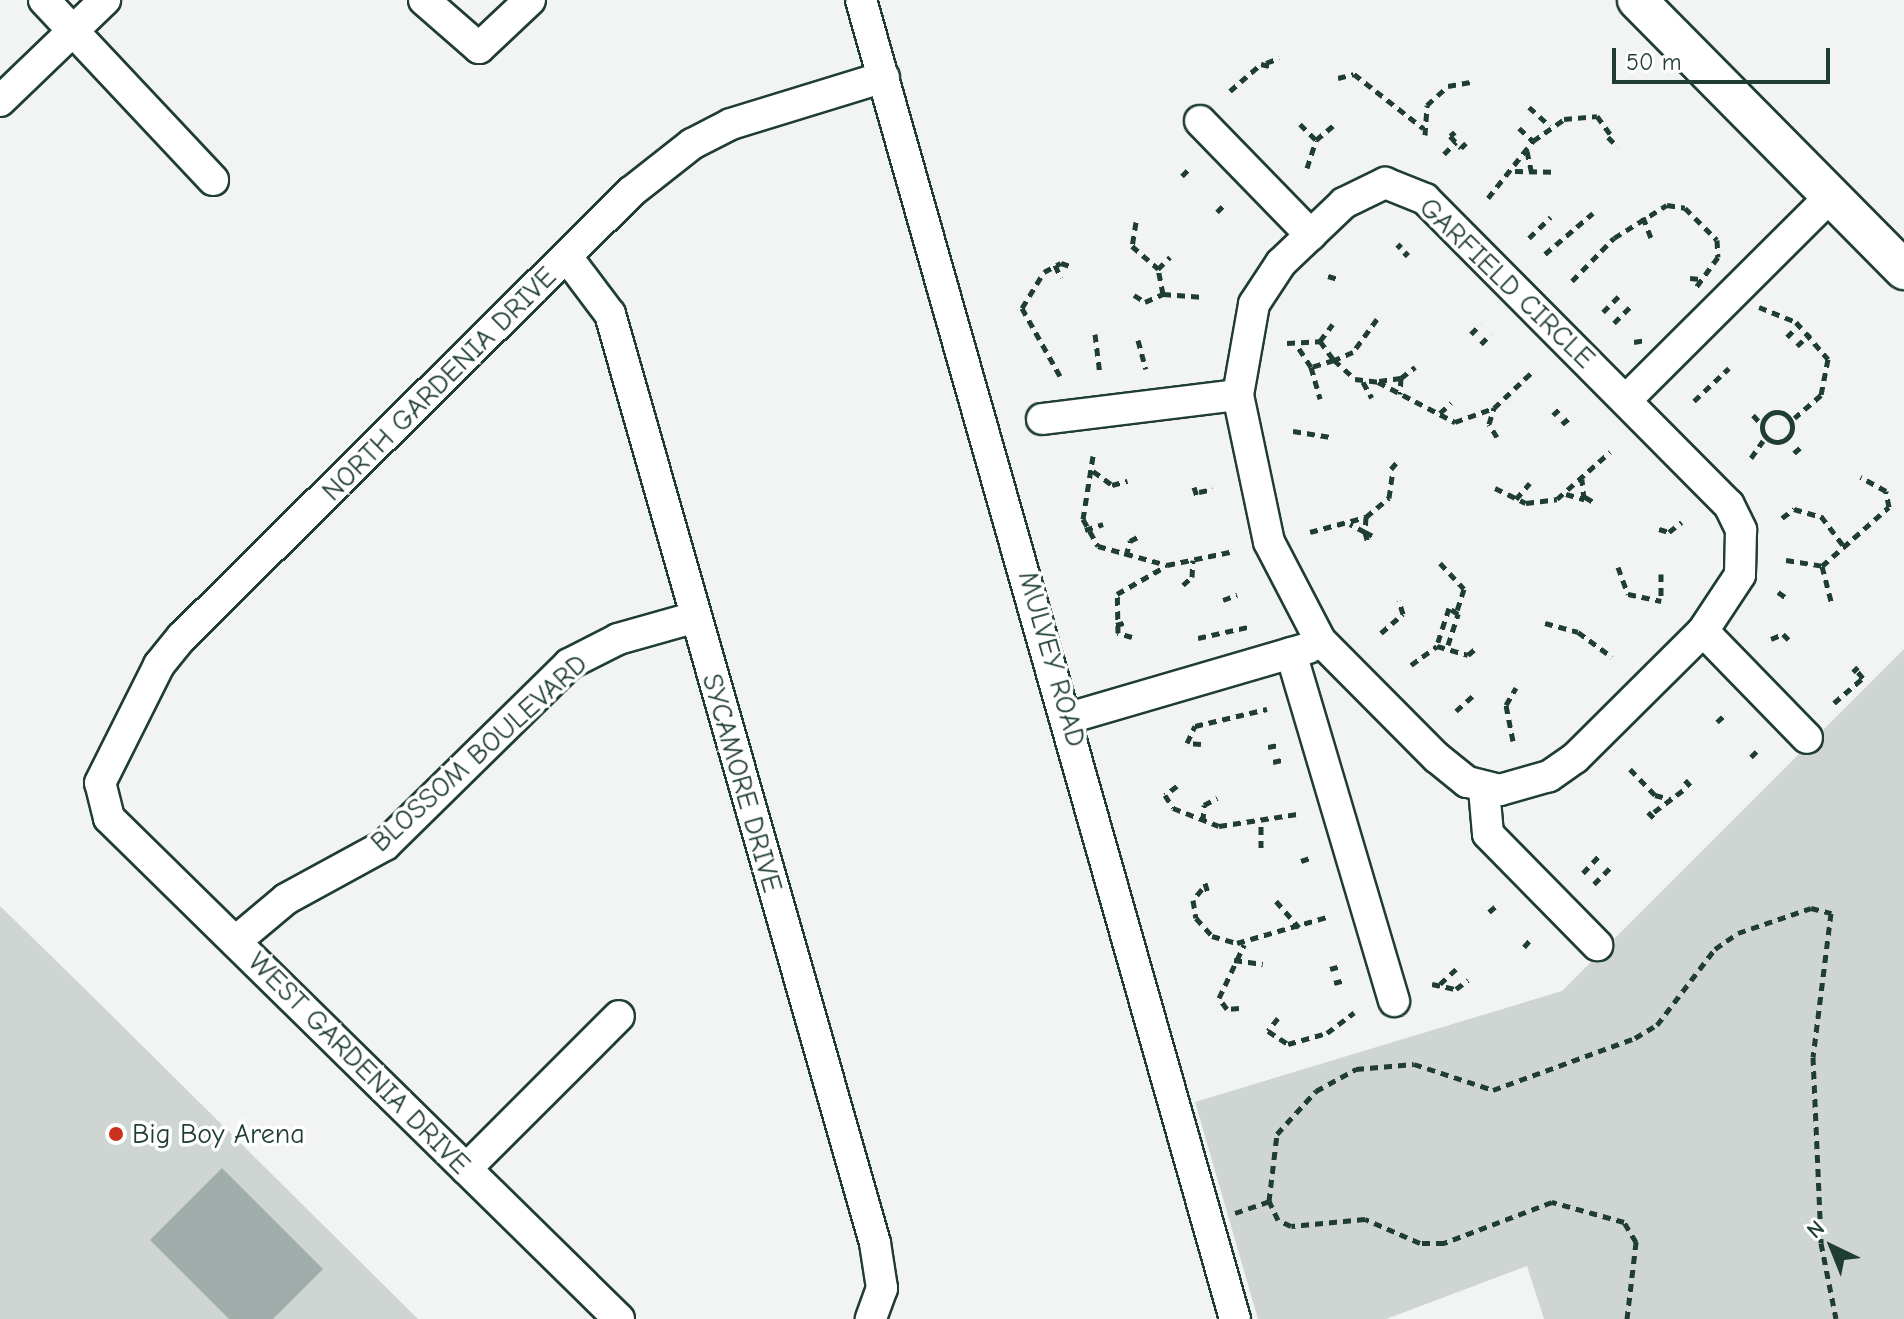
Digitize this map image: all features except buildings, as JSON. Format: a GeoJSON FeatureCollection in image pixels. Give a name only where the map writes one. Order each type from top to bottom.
{"type":"FeatureCollection","features":[{"type":"Feature","properties":{"kind":"main road"},"geometry":{"type":"LineString","coordinates":[[1637,0],[1904,270]]}},
{"type":"Feature","properties":{"kind":"street"},"geometry":{"type":"LineString","coordinates":[[44,0],[70,34],[213,180]]}},
{"type":"Feature","properties":{"kind":"street"},"geometry":{"type":"LineString","coordinates":[[0,101],[105,0]]}},
{"type":"Feature","properties":{"kind":"street"},"geometry":{"type":"LineString","coordinates":[[424,0],[479,48],[530,0]]}},
{"type":"Feature","properties":{"kind":"street","name":"MULVEY ROAD"},"geometry":{"type":"LineString","coordinates":[[861,0],[1069,718],[1235,1319]]}},
{"type":"Feature","properties":{"kind":"street","name":"NORTH GARDENIA DRIVE"},"geometry":{"type":"LineString","coordinates":[[100,806],[105,767],[159,665],[631,192],[692,144],[884,77]]}},
{"type":"Feature","properties":{"kind":"street"},"geometry":{"type":"LineString","coordinates":[[1200,121],[1311,235]]}},
{"type":"Feature","properties":{"kind":"street","name":"GARFIELD CIRCLE"},"geometry":{"type":"LineString","coordinates":[[1385,183],[1425,199],[1729,505],[1741,530],[1740,575],[1703,631],[1575,758],[1519,786],[1484,789],[1437,758],[1320,640],[1269,542],[1238,395],[1254,304],[1311,235],[1353,197],[1385,183]]}},
{"type":"Feature","properties":{"kind":"street"},"geometry":{"type":"LineString","coordinates":[[1626,400],[1831,196]]}},
{"type":"Feature","properties":{"kind":"street","name":"SYCAMORE DRIVE"},"geometry":{"type":"LineString","coordinates":[[567,257],[610,314],[875,1243],[882,1288],[871,1319]]}},
{"type":"Feature","properties":{"kind":"street"},"geometry":{"type":"LineString","coordinates":[[1042,419],[1238,395]]}},
{"type":"Feature","properties":{"kind":"street","name":"BLOSSOM BOULEVARD"},"geometry":{"type":"LineString","coordinates":[[236,941],[286,899],[385,845],[569,664],[618,639],[696,617]]}},
{"type":"Feature","properties":{"kind":"street"},"geometry":{"type":"LineString","coordinates":[[1703,631],[1807,738]]}},
{"type":"Feature","properties":{"kind":"street"},"geometry":{"type":"LineString","coordinates":[[1069,718],[1291,653],[1320,640]]}},
{"type":"Feature","properties":{"kind":"street"},"geometry":{"type":"LineString","coordinates":[[1291,653],[1394,1001]]}},
{"type":"Feature","properties":{"kind":"street"},"geometry":{"type":"LineString","coordinates":[[1484,789],[1488,834],[1597,945]]}},
{"type":"Feature","properties":{"kind":"street","name":"WEST GARDENIA DRIVE"},"geometry":{"type":"LineString","coordinates":[[100,806],[619,1319]]}},
{"type":"Feature","properties":{"kind":"street"},"geometry":{"type":"LineString","coordinates":[[466,1169],[619,1016]]}},
{"type":"Feature","properties":{"kind":"path"},"geometry":{"type":"LineString","coordinates":[[1230,91],[1279,58]]}},
{"type":"Feature","properties":{"kind":"path"},"geometry":{"type":"LineString","coordinates":[[1338,78],[1354,74],[1424,132],[1436,95],[1475,81]]}},
{"type":"Feature","properties":{"kind":"path"},"geometry":{"type":"LineString","coordinates":[[1529,107],[1550,126]]}},
{"type":"Feature","properties":{"kind":"path"},"geometry":{"type":"LineString","coordinates":[[1488,198],[1515,171],[1533,141],[1550,126],[1587,113],[1605,121],[1618,147]]}},
{"type":"Feature","properties":{"kind":"path"},"geometry":{"type":"LineString","coordinates":[[1300,124],[1316,140]]}},
{"type":"Feature","properties":{"kind":"path"},"geometry":{"type":"LineString","coordinates":[[1307,168],[1316,140],[1334,125]]}},
{"type":"Feature","properties":{"kind":"path"},"geometry":{"type":"LineString","coordinates":[[1519,128],[1533,141]]}},
{"type":"Feature","properties":{"kind":"path"},"geometry":{"type":"LineString","coordinates":[[1455,132],[1456,142]]}},
{"type":"Feature","properties":{"kind":"path"},"geometry":{"type":"LineString","coordinates":[[1456,142],[1466,143]]}},
{"type":"Feature","properties":{"kind":"path"},"geometry":{"type":"LineString","coordinates":[[1444,154],[1456,142]]}},
{"type":"Feature","properties":{"kind":"path"},"geometry":{"type":"LineString","coordinates":[[1527,151],[1532,174]]}},
{"type":"Feature","properties":{"kind":"path"},"geometry":{"type":"LineString","coordinates":[[1182,176],[1188,170]]}},
{"type":"Feature","properties":{"kind":"path"},"geometry":{"type":"LineString","coordinates":[[1515,171],[1532,174],[1554,172]]}},
{"type":"Feature","properties":{"kind":"path"},"geometry":{"type":"LineString","coordinates":[[1217,212],[1223,206]]}},
{"type":"Feature","properties":{"kind":"path"},"geometry":{"type":"LineString","coordinates":[[1572,281],[1643,217],[1678,206],[1699,226],[1714,234],[1719,249],[1700,279],[1691,301]]}},
{"type":"Feature","properties":{"kind":"path"},"geometry":{"type":"LineString","coordinates":[[1545,254],[1593,213]]}},
{"type":"Feature","properties":{"kind":"path"},"geometry":{"type":"LineString","coordinates":[[1529,238],[1551,217]]}},
{"type":"Feature","properties":{"kind":"path"},"geometry":{"type":"LineString","coordinates":[[1643,217],[1651,238]]}},
{"type":"Feature","properties":{"kind":"path"},"geometry":{"type":"LineString","coordinates":[[1136,222],[1132,246],[1158,269],[1163,294]]}},
{"type":"Feature","properties":{"kind":"path"},"geometry":{"type":"LineString","coordinates":[[1692,233],[1699,226]]}},
{"type":"Feature","properties":{"kind":"path"},"geometry":{"type":"LineString","coordinates":[[1158,269],[1170,257]]}},
{"type":"Feature","properties":{"kind":"path"},"geometry":{"type":"LineString","coordinates":[[1060,376],[1022,308],[1032,283],[1055,265],[1073,267]]}},
{"type":"Feature","properties":{"kind":"path"},"geometry":{"type":"LineString","coordinates":[[1055,265],[1061,278]]}},
{"type":"Feature","properties":{"kind":"path"},"geometry":{"type":"LineString","coordinates":[[1328,276],[1338,279]]}},
{"type":"Feature","properties":{"kind":"path"},"geometry":{"type":"LineString","coordinates":[[1690,278],[1700,279]]}},
{"type":"Feature","properties":{"kind":"path"},"geometry":{"type":"LineString","coordinates":[[1134,295],[1145,302],[1163,294],[1204,297]]}},
{"type":"Feature","properties":{"kind":"path"},"geometry":{"type":"LineString","coordinates":[[1603,312],[1619,296]]}},
{"type":"Feature","properties":{"kind":"path"},"geometry":{"type":"LineString","coordinates":[[1755,303],[1799,325],[1810,334],[1829,372],[1821,395],[1795,418],[1787,438]]}},
{"type":"Feature","properties":{"kind":"path"},"geometry":{"type":"LineString","coordinates":[[1614,323],[1630,307]]}},
{"type":"Feature","properties":{"kind":"path"},"geometry":{"type":"LineString","coordinates":[[1311,367],[1353,352],[1377,319]]}},
{"type":"Feature","properties":{"kind":"path"},"geometry":{"type":"LineString","coordinates":[[1287,343],[1298,347],[1320,341],[1333,324]]}},
{"type":"Feature","properties":{"kind":"path"},"geometry":{"type":"LineString","coordinates":[[1471,334],[1481,324]]}},
{"type":"Feature","properties":{"kind":"path"},"geometry":{"type":"LineString","coordinates":[[1787,337],[1799,325]]}},
{"type":"Feature","properties":{"kind":"path"},"geometry":{"type":"LineString","coordinates":[[1095,334],[1100,373]]}},
{"type":"Feature","properties":{"kind":"path"},"geometry":{"type":"LineString","coordinates":[[1481,344],[1491,334]]}},
{"type":"Feature","properties":{"kind":"path"},"geometry":{"type":"LineString","coordinates":[[1797,346],[1810,334]]}},
{"type":"Feature","properties":{"kind":"path"},"geometry":{"type":"LineString","coordinates":[[1634,342],[1657,336]]}},
{"type":"Feature","properties":{"kind":"path"},"geometry":{"type":"LineString","coordinates":[[1138,340],[1146,369]]}},
{"type":"Feature","properties":{"kind":"path"},"geometry":{"type":"LineString","coordinates":[[1320,341],[1334,360],[1363,382],[1372,398]]}},
{"type":"Feature","properties":{"kind":"path"},"geometry":{"type":"LineString","coordinates":[[1298,347],[1311,367],[1320,399]]}},
{"type":"Feature","properties":{"kind":"path"},"geometry":{"type":"LineString","coordinates":[[1363,382],[1401,378],[1415,367]]}},
{"type":"Feature","properties":{"kind":"path"},"geometry":{"type":"LineString","coordinates":[[1694,401],[1729,368]]}},
{"type":"Feature","properties":{"kind":"path"},"geometry":{"type":"LineString","coordinates":[[1378,382],[1455,422],[1494,408],[1531,373]]}},
{"type":"Feature","properties":{"kind":"path"},"geometry":{"type":"LineString","coordinates":[[1400,394],[1401,378]]}},
{"type":"Feature","properties":{"kind":"path"},"geometry":{"type":"LineString","coordinates":[[1440,413],[1451,403]]}},
{"type":"Feature","properties":{"kind":"path"},"geometry":{"type":"LineString","coordinates":[[1775,405],[1779,415]]}},
{"type":"Feature","properties":{"kind":"path"},"geometry":{"type":"LineString","coordinates":[[1553,415],[1563,406]]}},
{"type":"Feature","properties":{"kind":"path"},"geometry":{"type":"LineString","coordinates":[[1494,408],[1489,424],[1497,437]]}},
{"type":"Feature","properties":{"kind":"path"},"geometry":{"type":"LineString","coordinates":[[1562,424],[1573,415]]}},
{"type":"Feature","properties":{"kind":"path"},"geometry":{"type":"LineString","coordinates":[[1751,458],[1763,441],[1761,424],[1753,415]]}},
{"type":"Feature","properties":{"kind":"path"},"geometry":{"type":"LineString","coordinates":[[1761,424],[1779,415],[1795,418]]}},
{"type":"Feature","properties":{"kind":"path"},"geometry":{"type":"LineString","coordinates":[[1293,431],[1331,437]]}},
{"type":"Feature","properties":{"kind":"path"},"geometry":{"type":"LineString","coordinates":[[1763,441],[1787,438]]}},
{"type":"Feature","properties":{"kind":"path"},"geometry":{"type":"LineString","coordinates":[[1787,438],[1796,450]]}},
{"type":"Feature","properties":{"kind":"path"},"geometry":{"type":"LineString","coordinates":[[1495,488],[1533,504],[1566,494],[1610,452]]}},
{"type":"Feature","properties":{"kind":"path"},"geometry":{"type":"LineString","coordinates":[[1093,456],[1085,530],[1098,546],[1167,565]]}},
{"type":"Feature","properties":{"kind":"path"},"geometry":{"type":"LineString","coordinates":[[1310,532],[1350,524],[1366,517],[1389,498],[1392,469],[1398,461]]}},
{"type":"Feature","properties":{"kind":"path"},"geometry":{"type":"LineString","coordinates":[[1093,471],[1112,485],[1127,481]]}},
{"type":"Feature","properties":{"kind":"path"},"geometry":{"type":"LineString","coordinates":[[1822,566],[1843,545],[1878,523],[1891,499],[1861,477]]}},
{"type":"Feature","properties":{"kind":"path"},"geometry":{"type":"LineString","coordinates":[[1582,479],[1587,510]]}},
{"type":"Feature","properties":{"kind":"path"},"geometry":{"type":"LineString","coordinates":[[1516,499],[1530,483]]}},
{"type":"Feature","properties":{"kind":"path"},"geometry":{"type":"LineString","coordinates":[[1197,492],[1213,489]]}},
{"type":"Feature","properties":{"kind":"path"},"geometry":{"type":"LineString","coordinates":[[1566,494],[1595,503]]}},
{"type":"Feature","properties":{"kind":"path"},"geometry":{"type":"LineString","coordinates":[[1782,518],[1794,509],[1821,516],[1843,545]]}},
{"type":"Feature","properties":{"kind":"path"},"geometry":{"type":"LineString","coordinates":[[1872,515],[1878,523]]}},
{"type":"Feature","properties":{"kind":"path"},"geometry":{"type":"LineString","coordinates":[[1366,517],[1368,543]]}},
{"type":"Feature","properties":{"kind":"path"},"geometry":{"type":"LineString","coordinates":[[1659,529],[1669,532],[1682,522]]}},
{"type":"Feature","properties":{"kind":"path"},"geometry":{"type":"LineString","coordinates":[[1085,530],[1103,524]]}},
{"type":"Feature","properties":{"kind":"path"},"geometry":{"type":"LineString","coordinates":[[1350,524],[1375,537]]}},
{"type":"Feature","properties":{"kind":"path"},"geometry":{"type":"LineString","coordinates":[[1126,556],[1130,541],[1142,535]]}},
{"type":"Feature","properties":{"kind":"path"},"geometry":{"type":"LineString","coordinates":[[1132,637],[1121,638],[1116,625],[1117,594],[1167,565],[1230,552]]}},
{"type":"Feature","properties":{"kind":"path"},"geometry":{"type":"LineString","coordinates":[[1183,585],[1192,577],[1193,560]]}},
{"type":"Feature","properties":{"kind":"path"},"geometry":{"type":"LineString","coordinates":[[1786,560],[1822,566]]}},
{"type":"Feature","properties":{"kind":"path"},"geometry":{"type":"LineString","coordinates":[[1440,563],[1464,589],[1448,645]]}},
{"type":"Feature","properties":{"kind":"path"},"geometry":{"type":"LineString","coordinates":[[1822,566],[1832,605]]}},
{"type":"Feature","properties":{"kind":"path"},"geometry":{"type":"LineString","coordinates":[[1618,567],[1628,594],[1663,603],[1661,574]]}},
{"type":"Feature","properties":{"kind":"path"},"geometry":{"type":"LineString","coordinates":[[1778,592],[1788,599]]}},
{"type":"Feature","properties":{"kind":"path"},"geometry":{"type":"LineString","coordinates":[[1223,600],[1237,595]]}},
{"type":"Feature","properties":{"kind":"path"},"geometry":{"type":"LineString","coordinates":[[1381,633],[1403,614],[1399,601]]}},
{"type":"Feature","properties":{"kind":"path"},"geometry":{"type":"LineString","coordinates":[[1437,646],[1445,609],[1457,610]]}},
{"type":"Feature","properties":{"kind":"path"},"geometry":{"type":"LineString","coordinates":[[1116,625],[1127,622]]}},
{"type":"Feature","properties":{"kind":"path"},"geometry":{"type":"LineString","coordinates":[[1543,623],[1578,632],[1612,657]]}},
{"type":"Feature","properties":{"kind":"path"},"geometry":{"type":"LineString","coordinates":[[1198,638],[1252,626]]}},
{"type":"Feature","properties":{"kind":"path"},"geometry":{"type":"LineString","coordinates":[[1771,639],[1783,634],[1792,643]]}},
{"type":"Feature","properties":{"kind":"path"},"geometry":{"type":"LineString","coordinates":[[1411,665],[1437,646],[1448,645],[1468,655],[1476,648]]}},
{"type":"Feature","properties":{"kind":"path"},"geometry":{"type":"LineString","coordinates":[[1834,703],[1863,678],[1856,671]]}},
{"type":"Feature","properties":{"kind":"path"},"geometry":{"type":"LineString","coordinates":[[1513,741],[1506,705],[1516,688]]}},
{"type":"Feature","properties":{"kind":"path"},"geometry":{"type":"LineString","coordinates":[[1456,711],[1474,695]]}},
{"type":"Feature","properties":{"kind":"path"},"geometry":{"type":"LineString","coordinates":[[1201,744],[1187,743],[1195,726],[1267,709]]}},
{"type":"Feature","properties":{"kind":"path"},"geometry":{"type":"LineString","coordinates":[[1717,722],[1726,714]]}},
{"type":"Feature","properties":{"kind":"path"},"geometry":{"type":"LineString","coordinates":[[1268,747],[1278,745]]}},
{"type":"Feature","properties":{"kind":"path"},"geometry":{"type":"LineString","coordinates":[[1751,757],[1760,748]]}},
{"type":"Feature","properties":{"kind":"path"},"geometry":{"type":"LineString","coordinates":[[1273,762],[1282,760]]}},
{"type":"Feature","properties":{"kind":"path"},"geometry":{"type":"LineString","coordinates":[[1630,769],[1655,795],[1670,799]]}},
{"type":"Feature","properties":{"kind":"path"},"geometry":{"type":"LineString","coordinates":[[1685,780],[1686,788]]}},
{"type":"Feature","properties":{"kind":"path"},"geometry":{"type":"LineString","coordinates":[[1177,786],[1166,800],[1203,821],[1232,828],[1297,814]]}},
{"type":"Feature","properties":{"kind":"path"},"geometry":{"type":"LineString","coordinates":[[1655,795],[1653,813],[1686,788],[1694,790]]}},
{"type":"Feature","properties":{"kind":"path"},"geometry":{"type":"LineString","coordinates":[[1203,821],[1204,805],[1217,798]]}},
{"type":"Feature","properties":{"kind":"path"},"geometry":{"type":"LineString","coordinates":[[1261,823],[1261,848]]}},
{"type":"Feature","properties":{"kind":"path"},"geometry":{"type":"LineString","coordinates":[[1583,873],[1601,854]]}},
{"type":"Feature","properties":{"kind":"path"},"geometry":{"type":"LineString","coordinates":[[1301,861],[1310,858]]}},
{"type":"Feature","properties":{"kind":"path"},"geometry":{"type":"LineString","coordinates":[[1594,884],[1612,866]]}},
{"type":"Feature","properties":{"kind":"path"},"geometry":{"type":"LineString","coordinates":[[1205,888],[1193,908],[1203,928],[1244,945]]}},
{"type":"Feature","properties":{"kind":"path"},"geometry":{"type":"LineString","coordinates":[[1276,901],[1299,927]]}},
{"type":"Feature","properties":{"kind":"path"},"geometry":{"type":"LineString","coordinates":[[1489,912],[1497,905]]}},
{"type":"Feature","properties":{"kind":"path"},"geometry":{"type":"LineString","coordinates":[[1627,1319],[1636,1242],[1624,1222],[1603,1211],[1552,1202],[1431,1244],[1365,1219],[1291,1226],[1278,1220],[1269,1201],[1277,1134],[1316,1091],[1356,1069],[1414,1064],[1478,1091],[1522,1081],[1657,1025],[1715,949],[1738,933],[1788,913],[1826,908],[1813,1057],[1821,1243],[1836,1319]]}},
{"type":"Feature","properties":{"kind":"path"},"geometry":{"type":"LineString","coordinates":[[1239,1008],[1227,1009],[1219,998],[1234,960],[1244,945],[1327,917]]}},
{"type":"Feature","properties":{"kind":"path"},"geometry":{"type":"LineString","coordinates":[[1524,947],[1531,939]]}},
{"type":"Feature","properties":{"kind":"path"},"geometry":{"type":"LineString","coordinates":[[1234,960],[1263,964]]}},
{"type":"Feature","properties":{"kind":"path"},"geometry":{"type":"LineString","coordinates":[[1330,969],[1341,966]]}},
{"type":"Feature","properties":{"kind":"path"},"geometry":{"type":"LineString","coordinates":[[1440,984],[1456,969]]}},
{"type":"Feature","properties":{"kind":"path"},"geometry":{"type":"LineString","coordinates":[[1334,983],[1345,980]]}},
{"type":"Feature","properties":{"kind":"path"},"geometry":{"type":"LineString","coordinates":[[1432,984],[1456,989],[1468,980]]}},
{"type":"Feature","properties":{"kind":"path"},"geometry":{"type":"LineString","coordinates":[[1278,1018],[1268,1031],[1288,1044],[1327,1033],[1354,1013]]}},
{"type":"Feature","properties":{"kind":"path"},"geometry":{"type":"LineString","coordinates":[[1208,1222],[1269,1201]]}},
{"type":"Feature","properties":{"kind":"shaded area"},"geometry":{"type":"Polygon","coordinates":[[[1904,649],[1904,1319],[1544,1319],[1527,1266],[1386,1319],[1258,1319],[1195,1102],[1562,991],[1904,649]]]}},
{"type":"Feature","properties":{"kind":"shaded area","name":"Big Boy Arena"},"geometry":{"type":"Polygon","coordinates":[[[0,906],[88,992],[418,1319],[0,1319],[0,906]]]}},
{"type":"Feature","properties":{"kind":"shaded area"},"geometry":{"type":"Polygon","coordinates":[[[222,1168],[323,1269],[273,1319],[229,1319],[150,1240],[222,1168]]]}},
{"type":"Feature","properties":{"kind":"place","name":"Big Boy Arena"},"geometry":{"type":"Point","coordinates":[116,1134]}}]}
